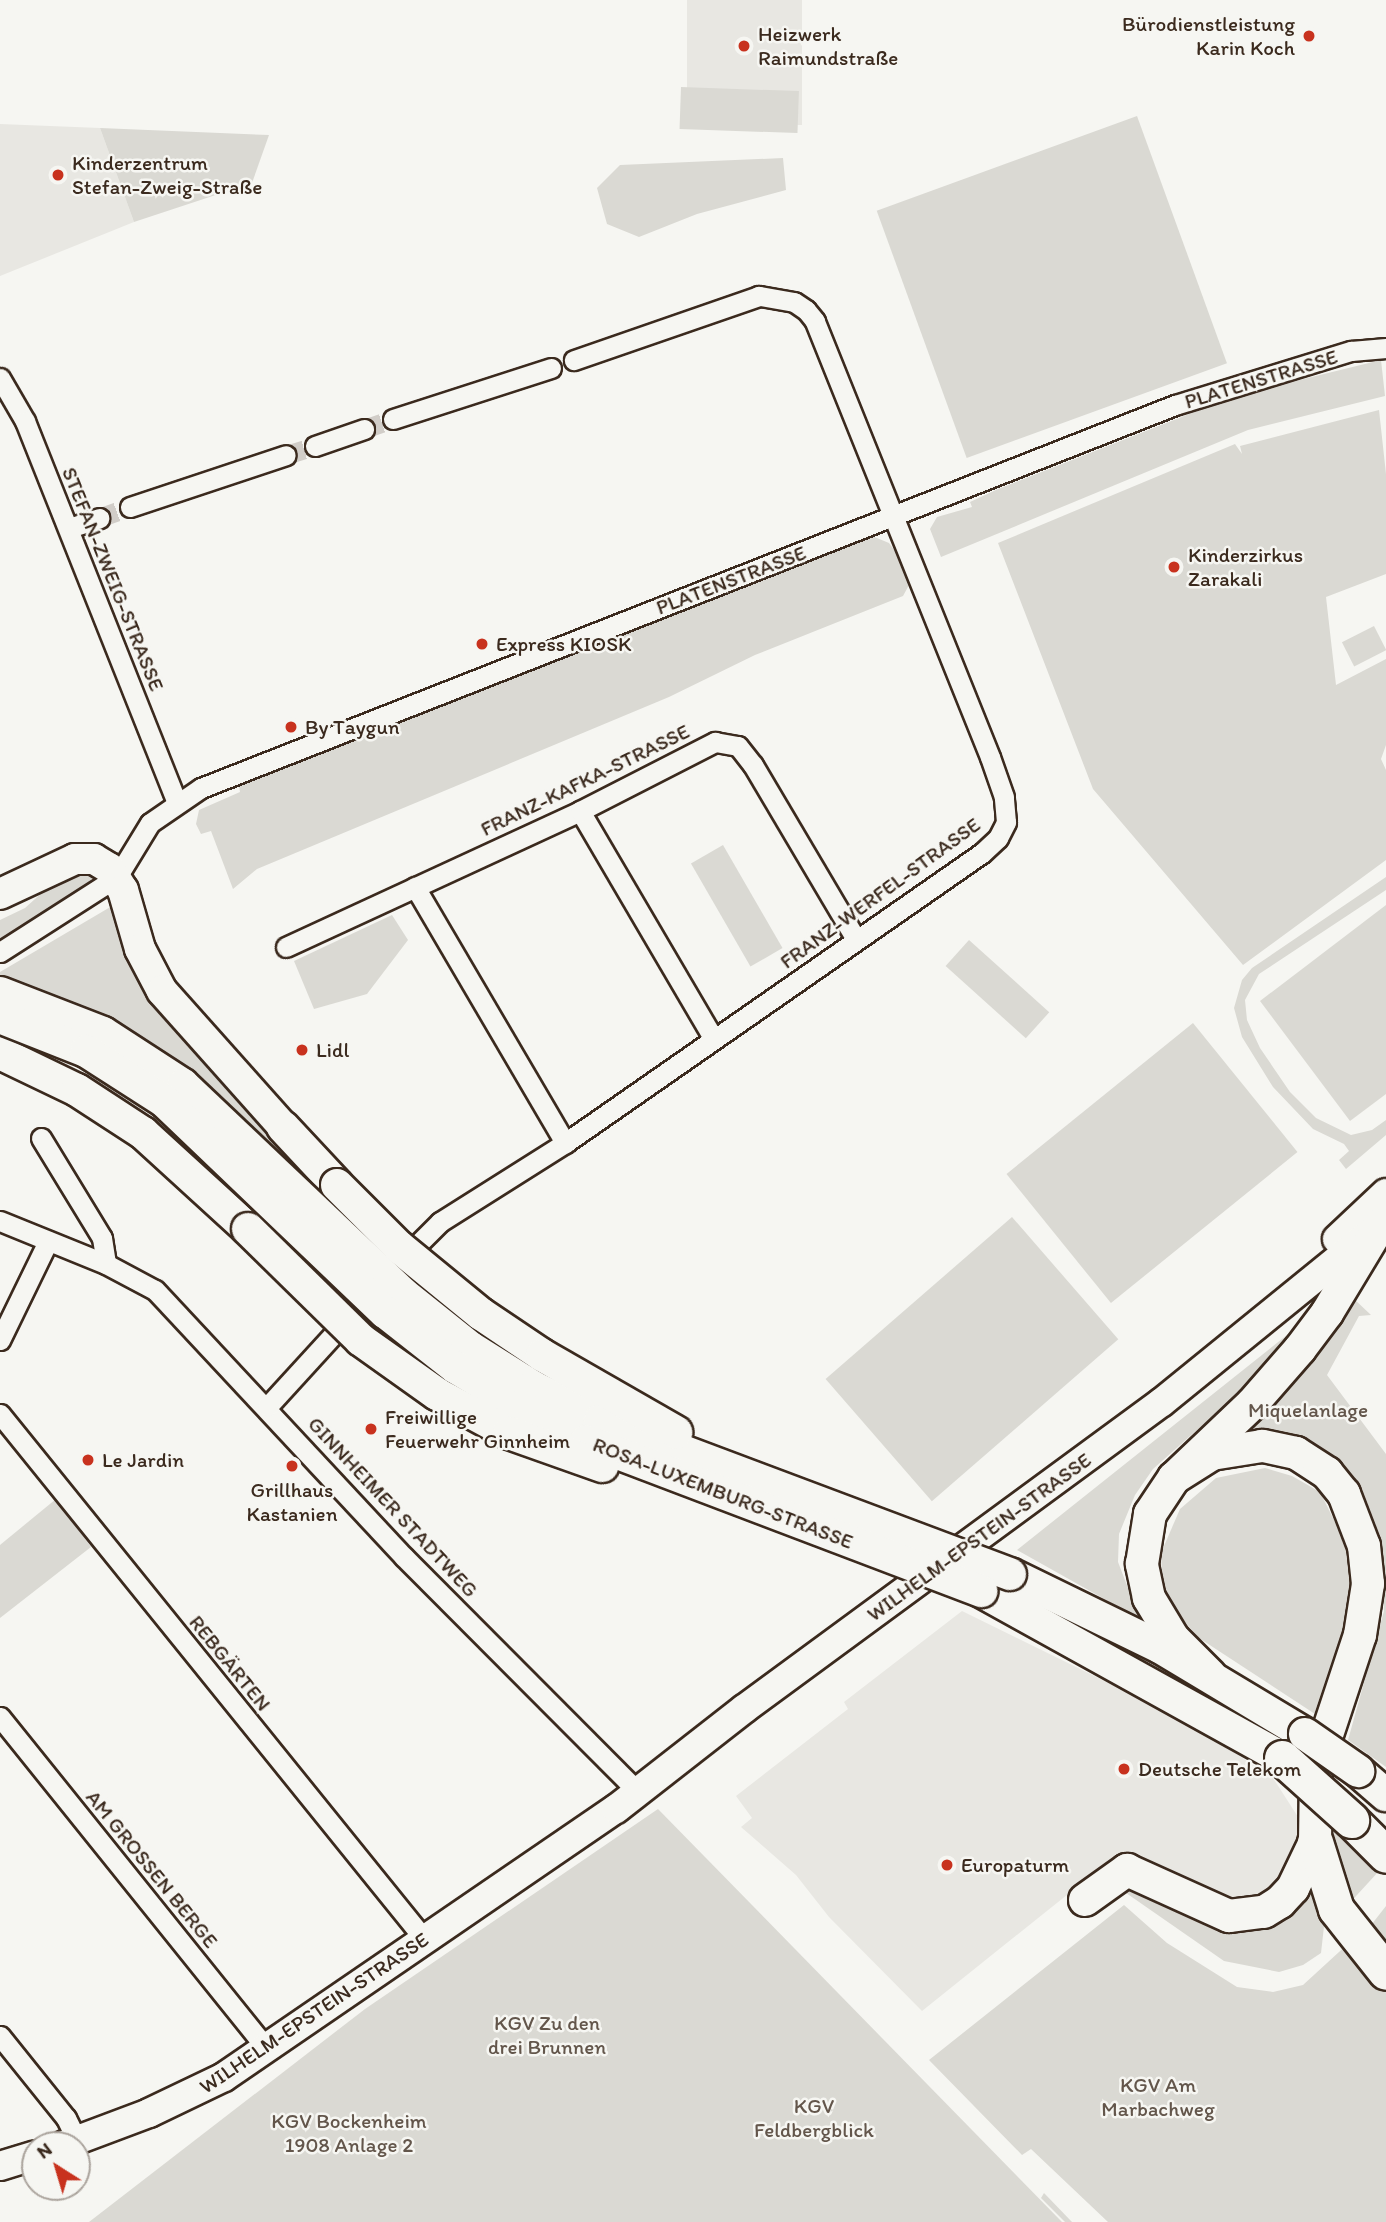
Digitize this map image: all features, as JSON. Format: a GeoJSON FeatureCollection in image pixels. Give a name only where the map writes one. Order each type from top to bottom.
{"type":"FeatureCollection","features":[{"type":"Feature","properties":{"kind":"highway","name":"ROSA-LUXEMBURG-STRASSE"},"geometry":{"type":"LineString","coordinates":[[0,993],[103,1033],[183,1085],[402,1293],[471,1348],[600,1420],[1010,1574],[1210,1675],[1294,1746]]}},
{"type":"Feature","properties":{"kind":"highway","name":"ROSA-LUXEMBURG-STRASSE"},"geometry":{"type":"LineString","coordinates":[[0,1017],[86,1051],[164,1101],[315,1249],[455,1367],[586,1441],[981,1591],[1294,1746],[1357,1772],[1386,1795]]}},
{"type":"Feature","properties":{"kind":"highway"},"geometry":{"type":"LineString","coordinates":[[0,1053],[77,1090],[143,1133],[248,1229],[361,1340],[436,1394],[509,1433],[585,1462],[749,1504]]}},
{"type":"Feature","properties":{"kind":"highway"},"geometry":{"type":"LineString","coordinates":[[283,1127],[399,1247],[481,1314],[733,1469]]}},
{"type":"Feature","properties":{"kind":"highway"},"geometry":{"type":"LineString","coordinates":[[1210,1675],[1160,1621],[1143,1575],[1143,1539],[1150,1514],[1174,1478],[1252,1404],[1300,1349],[1327,1313],[1383,1222]]}},
{"type":"Feature","properties":{"kind":"highway"},"geometry":{"type":"LineString","coordinates":[[1174,1478],[1197,1461],[1224,1450],[1262,1446],[1284,1450],[1328,1473],[1354,1517],[1364,1546],[1368,1584],[1360,1634],[1316,1768],[1315,1842],[1336,1909],[1386,1972]]}},
{"type":"Feature","properties":{"kind":"highway"},"geometry":{"type":"LineString","coordinates":[[1294,1746],[1386,1855]]}},
{"type":"Feature","properties":{"kind":"highway"},"geometry":{"type":"LineString","coordinates":[[1355,1818],[1386,1839]]}},
{"type":"Feature","properties":{"kind":"highway"},"geometry":{"type":"LineString","coordinates":[[1085,1900],[1120,1872],[1133,1871],[1209,1911],[1248,1916],[1280,1902],[1293,1888],[1315,1842]]}},
{"type":"Feature","properties":{"kind":"main road"},"geometry":{"type":"LineString","coordinates":[[0,894],[75,859],[102,863],[117,877],[140,949],[162,991],[283,1127]]}},
{"type":"Feature","properties":{"kind":"main road","name":"WILHELM-EPSTEIN-STRASSE"},"geometry":{"type":"LineString","coordinates":[[1213,1362],[1386,1193]]}},
{"type":"Feature","properties":{"kind":"main road","name":"WILHELM-EPSTEIN-STRASSE"},"geometry":{"type":"LineString","coordinates":[[91,2135],[187,2097],[267,2049],[436,1932],[744,1709],[1213,1362],[1383,1222]]}},
{"type":"Feature","properties":{"kind":"main road"},"geometry":{"type":"LineString","coordinates":[[0,2166],[21,2159]]}},
{"type":"Feature","properties":{"kind":"street","name":"FRANZ-WERFEL-STRASSE"},"geometry":{"type":"LineString","coordinates":[[268,1406],[440,1223],[565,1143],[992,845],[1003,831],[1007,810],[815,321],[794,302],[759,296],[575,360]]}},
{"type":"Feature","properties":{"kind":"street","name":"PLATENSTRASSE"},"geometry":{"type":"LineString","coordinates":[[0,952],[117,877],[143,830],[176,801],[201,788],[1225,387],[1351,351],[1386,348]]}},
{"type":"Feature","properties":{"kind":"street"},"geometry":{"type":"LineString","coordinates":[[393,419],[551,368]]}},
{"type":"Feature","properties":{"kind":"street","name":"STEFAN-ZWEIG-STRASSE"},"geometry":{"type":"LineString","coordinates":[[0,378],[25,421],[176,801]]}},
{"type":"Feature","properties":{"kind":"street"},"geometry":{"type":"LineString","coordinates":[[315,446],[365,429]]}},
{"type":"Feature","properties":{"kind":"street"},"geometry":{"type":"LineString","coordinates":[[130,507],[286,455]]}},
{"type":"Feature","properties":{"kind":"street"},"geometry":{"type":"LineString","coordinates":[[69,528],[99,518]]}},
{"type":"Feature","properties":{"kind":"street","name":"FRANZ-KAFKA-STRASSE"},"geometry":{"type":"LineString","coordinates":[[286,947],[580,811],[715,741],[738,746],[856,939]]}},
{"type":"Feature","properties":{"kind":"street"},"geometry":{"type":"LineString","coordinates":[[580,811],[714,1039]]}},
{"type":"Feature","properties":{"kind":"street"},"geometry":{"type":"LineString","coordinates":[[415,887],[565,1143]]}},
{"type":"Feature","properties":{"kind":"street"},"geometry":{"type":"LineString","coordinates":[[41,1138],[102,1238],[106,1264]]}},
{"type":"Feature","properties":{"kind":"street","name":"GINNHEIMER STADTWEG"},"geometry":{"type":"LineString","coordinates":[[0,1221],[106,1264],[155,1290],[268,1406],[404,1557],[634,1787]]}},
{"type":"Feature","properties":{"kind":"street"},"geometry":{"type":"LineString","coordinates":[[0,1340],[48,1241]]}},
{"type":"Feature","properties":{"kind":"street","name":"REBGÄRTEN"},"geometry":{"type":"LineString","coordinates":[[0,1414],[436,1932]]}},
{"type":"Feature","properties":{"kind":"street","name":"AM GROSSEN BERGE"},"geometry":{"type":"LineString","coordinates":[[0,1717],[267,2049]]}},
{"type":"Feature","properties":{"kind":"street"},"geometry":{"type":"LineString","coordinates":[[0,2035],[66,2118],[68,2131]]}},
{"type":"Feature","properties":{"kind":"shaded area"},"geometry":{"type":"Polygon","coordinates":[[[687,0],[802,0],[802,125],[687,125],[687,0]]]}},
{"type":"Feature","properties":{"kind":"shaded area","name":"Kinderzentrum Stefan-Zweig-Straße"},"geometry":{"type":"Polygon","coordinates":[[[0,124],[100,128],[134,222],[0,276],[0,124]]]}},
{"type":"Feature","properties":{"kind":"shaded area"},"geometry":{"type":"Polygon","coordinates":[[[962,1611],[1186,1721],[1273,1778],[1300,1820],[1300,1849],[1271,1901],[1204,1901],[1118,1854],[922,2011],[829,1917],[796,1875],[741,1827],[752,1818],[736,1796],[848,1709],[844,1702],[962,1611]]]}},
{"type":"Feature","properties":{"kind":"green space"},"geometry":{"type":"Polygon","coordinates":[[[681,87],[799,91],[797,133],[680,129],[681,87]]]}},
{"type":"Feature","properties":{"kind":"green space"},"geometry":{"type":"Polygon","coordinates":[[[1137,116],[1227,363],[967,458],[877,211],[1137,116]]]}},
{"type":"Feature","properties":{"kind":"green space"},"geometry":{"type":"Polygon","coordinates":[[[100,128],[269,135],[252,183],[134,222],[100,128]]]}},
{"type":"Feature","properties":{"kind":"green space"},"geometry":{"type":"Polygon","coordinates":[[[783,158],[786,190],[697,214],[639,237],[607,224],[597,188],[620,165],[783,158]]]}},
{"type":"Feature","properties":{"kind":"green space"},"geometry":{"type":"Polygon","coordinates":[[[1381,360],[1385,396],[1248,430],[941,557],[930,529],[937,517],[972,507],[970,502],[998,489],[1235,396],[1381,360]]]}},
{"type":"Feature","properties":{"kind":"green space"},"geometry":{"type":"Polygon","coordinates":[[[1379,410],[1386,474],[1386,574],[1326,597],[1336,685],[1386,659],[1386,745],[1381,759],[1386,770],[1386,860],[1243,965],[1093,789],[998,543],[1235,444],[1242,454],[1240,446],[1379,410]]]}},
{"type":"Feature","properties":{"kind":"green space"},"geometry":{"type":"Polygon","coordinates":[[[872,536],[889,543],[895,551],[909,585],[903,596],[755,655],[669,697],[257,869],[233,889],[211,831],[201,834],[196,824],[199,810],[240,792],[239,786],[872,536]]]}},
{"type":"Feature","properties":{"kind":"green space"},"geometry":{"type":"Polygon","coordinates":[[[1374,626],[1386,650],[1354,666],[1342,642],[1374,626]]]}},
{"type":"Feature","properties":{"kind":"green space"},"geometry":{"type":"Polygon","coordinates":[[[723,845],[782,948],[750,967],[691,864],[723,845]]]}},
{"type":"Feature","properties":{"kind":"green space"},"geometry":{"type":"Polygon","coordinates":[[[65,872],[95,874],[88,884],[0,940],[0,920],[25,908],[65,872]]]}},
{"type":"Feature","properties":{"kind":"green space"},"geometry":{"type":"Polygon","coordinates":[[[1386,877],[1386,890],[1259,974],[1245,1000],[1247,1020],[1260,1048],[1290,1092],[1316,1118],[1351,1135],[1372,1130],[1386,1120],[1386,1135],[1346,1169],[1339,1160],[1349,1151],[1344,1144],[1313,1129],[1273,1087],[1242,1037],[1234,1008],[1242,980],[1252,968],[1386,877]]]}},
{"type":"Feature","properties":{"kind":"green space"},"geometry":{"type":"Polygon","coordinates":[[[1386,905],[1386,1094],[1350,1121],[1260,1001],[1386,905]]]}},
{"type":"Feature","properties":{"kind":"green space"},"geometry":{"type":"Polygon","coordinates":[[[112,906],[128,959],[145,994],[301,1170],[297,1174],[206,1085],[162,1052],[66,1001],[0,978],[0,972],[112,906]]]}},
{"type":"Feature","properties":{"kind":"green space"},"geometry":{"type":"Polygon","coordinates":[[[392,915],[408,940],[367,994],[314,1009],[294,961],[392,915]]]}},
{"type":"Feature","properties":{"kind":"green space"},"geometry":{"type":"Polygon","coordinates":[[[969,940],[1049,1012],[1026,1038],[946,966],[969,940]]]}},
{"type":"Feature","properties":{"kind":"green space"},"geometry":{"type":"Polygon","coordinates":[[[1193,1023],[1297,1152],[1111,1303],[1006,1174],[1193,1023]]]}},
{"type":"Feature","properties":{"kind":"green space"},"geometry":{"type":"Polygon","coordinates":[[[1012,1217],[1118,1339],[932,1501],[826,1379],[1012,1217]]]}},
{"type":"Feature","properties":{"kind":"green space","name":"Miquelanlage"},"geometry":{"type":"Polygon","coordinates":[[[1353,1298],[1371,1315],[1359,1316],[1327,1375],[1386,1454],[1386,1767],[1348,1740],[1384,1611],[1381,1537],[1349,1481],[1239,1438],[1353,1298]]]}},
{"type":"Feature","properties":{"kind":"green space"},"geometry":{"type":"Polygon","coordinates":[[[1307,1319],[1261,1373],[1153,1469],[1135,1495],[1119,1534],[1118,1562],[1140,1619],[1017,1550],[1307,1319]]]}},
{"type":"Feature","properties":{"kind":"green space"},"geometry":{"type":"Polygon","coordinates":[[[1265,1468],[1292,1476],[1320,1492],[1347,1546],[1351,1581],[1348,1613],[1326,1692],[1315,1714],[1199,1638],[1163,1597],[1161,1553],[1180,1509],[1216,1478],[1265,1468]]]}},
{"type":"Feature","properties":{"kind":"green space"},"geometry":{"type":"Polygon","coordinates":[[[56,1499],[91,1547],[0,1618],[0,1545],[56,1499]]]}},
{"type":"Feature","properties":{"kind":"green space"},"geometry":{"type":"Polygon","coordinates":[[[658,1809],[1062,2222],[89,2222],[365,2009],[658,1809]]]}},
{"type":"Feature","properties":{"kind":"green space"},"geometry":{"type":"Polygon","coordinates":[[[1322,1819],[1379,1871],[1346,1907],[1322,1819]]]}},
{"type":"Feature","properties":{"kind":"green space"},"geometry":{"type":"Polygon","coordinates":[[[1313,1863],[1327,1900],[1321,1953],[1303,1965],[1279,1972],[1224,1961],[1116,1886],[1124,1882],[1243,1922],[1313,1863]]]}},
{"type":"Feature","properties":{"kind":"green space","name":"KGV Am Marbachweg"},"geometry":{"type":"Polygon","coordinates":[[[1124,1905],[1167,1943],[1237,1987],[1273,1992],[1303,1985],[1351,1941],[1386,1978],[1386,2222],[1108,2222],[1031,2149],[1022,2155],[929,2060],[1124,1905]]]}},
{"type":"Feature","properties":{"kind":"green space"},"geometry":{"type":"Polygon","coordinates":[[[1386,1906],[1386,1951],[1368,1929],[1386,1906]]]}},
{"type":"Feature","properties":{"kind":"green space"},"geometry":{"type":"Polygon","coordinates":[[[1044,2193],[1072,2222],[1065,2222],[1041,2198],[1044,2193]]]}},
{"type":"Feature","properties":{"kind":"tunnel"},"geometry":{"type":"LineString","coordinates":[[364,429],[393,419]]}},
{"type":"Feature","properties":{"kind":"tunnel"},"geometry":{"type":"LineString","coordinates":[[286,455],[315,446]]}},
{"type":"Feature","properties":{"kind":"tunnel"},"geometry":{"type":"LineString","coordinates":[[99,518],[130,507]]}},
{"type":"Feature","properties":{"kind":"place","name":"Bürodienstleistung Karin Koch"},"geometry":{"type":"Point","coordinates":[1309,36]}},
{"type":"Feature","properties":{"kind":"place","name":"Heizwerk Raimundstraße"},"geometry":{"type":"Point","coordinates":[744,46]}},
{"type":"Feature","properties":{"kind":"place","name":"Kinderzentrum Stefan-Zweig-Straße"},"geometry":{"type":"Point","coordinates":[58,175]}},
{"type":"Feature","properties":{"kind":"place","name":"Kinderzirkus Zarakali"},"geometry":{"type":"Point","coordinates":[1174,567]}},
{"type":"Feature","properties":{"kind":"place","name":"Express KIOSK"},"geometry":{"type":"Point","coordinates":[482,644]}},
{"type":"Feature","properties":{"kind":"place","name":"By Taygun"},"geometry":{"type":"Point","coordinates":[291,727]}},
{"type":"Feature","properties":{"kind":"place","name":"Lidl"},"geometry":{"type":"Point","coordinates":[302,1050]}},
{"type":"Feature","properties":{"kind":"place","name":"Freiwillige Feuerwehr Ginnheim"},"geometry":{"type":"Point","coordinates":[371,1429]}},
{"type":"Feature","properties":{"kind":"place","name":"Le Jardin"},"geometry":{"type":"Point","coordinates":[88,1460]}},
{"type":"Feature","properties":{"kind":"place","name":"Grillhaus Kastanien"},"geometry":{"type":"Point","coordinates":[292,1466]}},
{"type":"Feature","properties":{"kind":"place","name":"Deutsche Telekom"},"geometry":{"type":"Point","coordinates":[1124,1769]}},
{"type":"Feature","properties":{"kind":"place","name":"Europaturm"},"geometry":{"type":"Point","coordinates":[947,1865]}},
{"type":"Feature","properties":{"kind":"park label","name":"KGV Zu den drei Brunnen"},"geometry":{"type":"Point","coordinates":[547,2035]}},
{"type":"Feature","properties":{"kind":"park label","name":"KGV Feldbergblick"},"geometry":{"type":"Point","coordinates":[814,2118]}},
{"type":"Feature","properties":{"kind":"park label","name":"KGV Bockenheim 1908 Anlage 2"},"geometry":{"type":"Point","coordinates":[349,2133]}}]}
